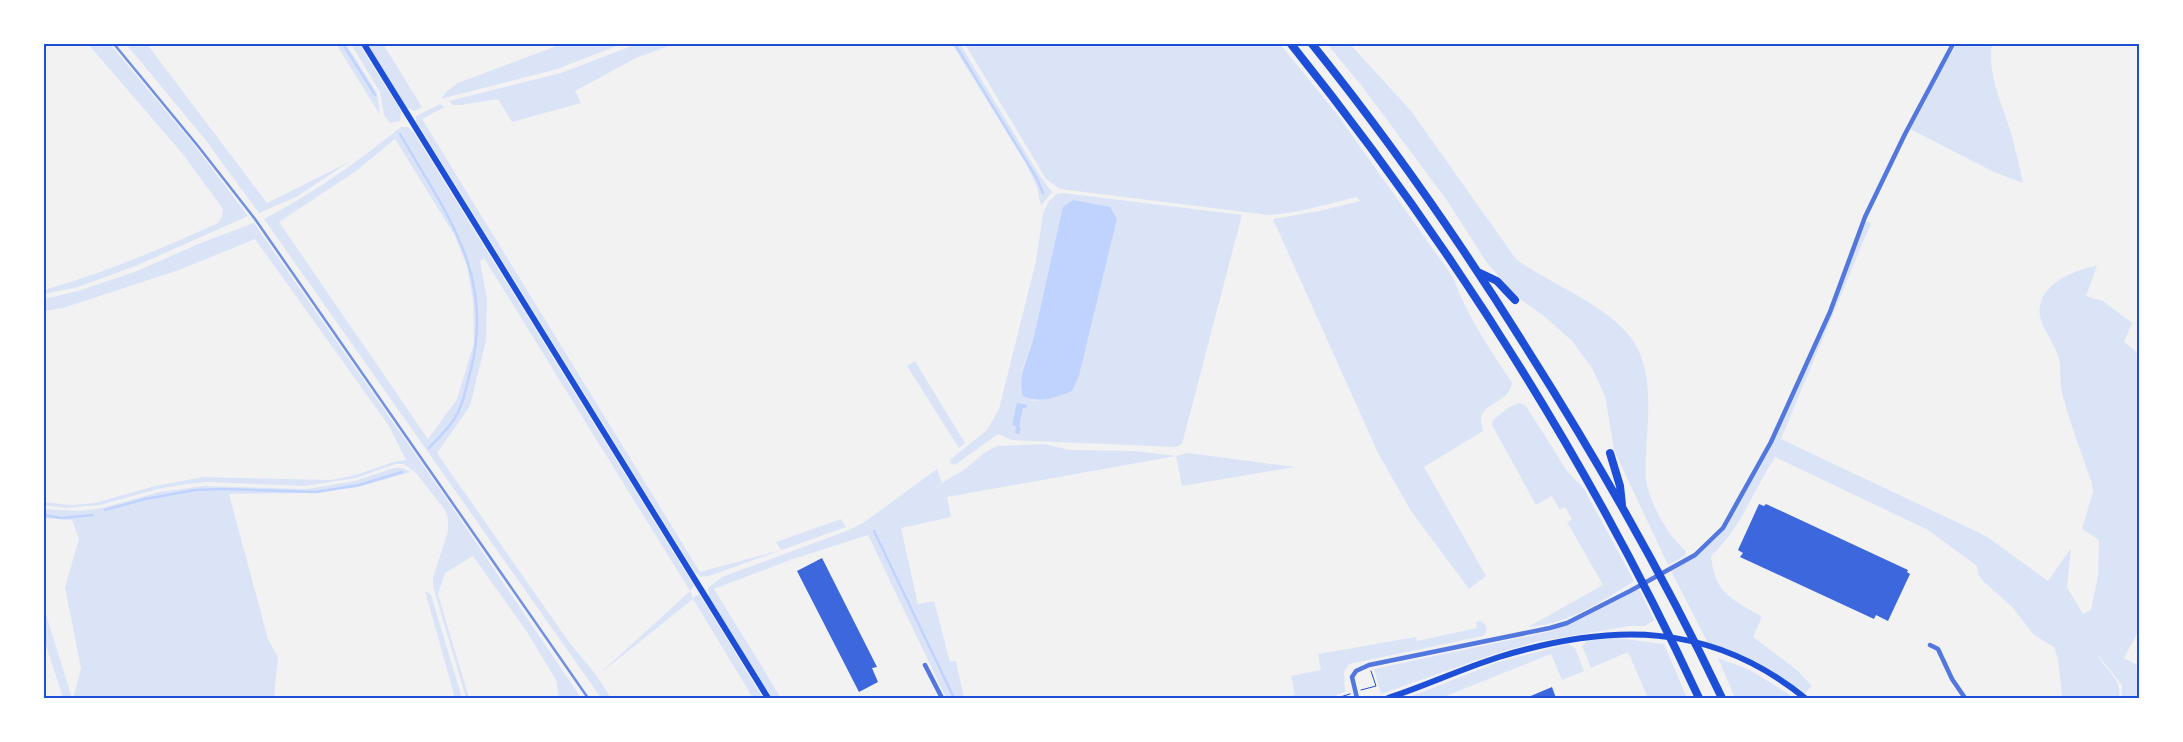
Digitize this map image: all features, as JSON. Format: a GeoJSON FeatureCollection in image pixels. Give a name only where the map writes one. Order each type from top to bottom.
{"type":"FeatureCollection","features":[{"type":"Feature","properties":{"kind":"highway"},"geometry":{"type":"LineString","coordinates":[[1290,44],[1373,151],[1532,387],[1622,544],[1699,698]]}},
{"type":"Feature","properties":{"kind":"highway"},"geometry":{"type":"LineString","coordinates":[[1312,44],[1386,140],[1478,272],[1549,383],[1623,510],[1690,632],[1722,698]]}},
{"type":"Feature","properties":{"kind":"highway"},"geometry":{"type":"LineString","coordinates":[[1478,272],[1497,280],[1515,300]]}},
{"type":"Feature","properties":{"kind":"highway"},"geometry":{"type":"LineString","coordinates":[[1610,453],[1620,486],[1623,510]]}},
{"type":"Feature","properties":{"kind":"main road"},"geometry":{"type":"LineString","coordinates":[[364,44],[768,698]]}},
{"type":"Feature","properties":{"kind":"main road"},"geometry":{"type":"LineString","coordinates":[[1388,698],[1497,658],[1536,646],[1610,634],[1634,634],[1683,639],[1732,654],[1763,670],[1805,698]]}},
{"type":"Feature","properties":{"kind":"street"},"geometry":{"type":"LineString","coordinates":[[1357,698],[1352,677],[1356,671],[1369,665],[1567,623],[1679,565],[1695,555],[1723,528],[1771,442],[1830,312],[1865,217],[1904,134],[1953,44]]}},
{"type":"Feature","properties":{"kind":"street"},"geometry":{"type":"LineString","coordinates":[[1930,645],[1938,649],[1952,679],[1964,698]]}},
{"type":"Feature","properties":{"kind":"street"},"geometry":{"type":"LineString","coordinates":[[925,666],[942,698]]}},
{"type":"Feature","properties":{"kind":"path"},"geometry":{"type":"LineString","coordinates":[[1337,698],[1376,686],[1369,665]]}},
{"type":"Feature","properties":{"kind":"shaded area"},"geometry":{"type":"Polygon","coordinates":[[[88,44],[110,44],[195,146],[248,216],[138,265],[78,287],[44,294],[44,290],[132,260],[175,242],[218,223],[222,216],[223,209],[182,153],[88,44]]]}},
{"type":"Feature","properties":{"kind":"shaded area"},"geometry":{"type":"Polygon","coordinates":[[[126,44],[147,44],[267,203],[349,162],[298,196],[259,213],[204,138],[126,44]]]}},
{"type":"Feature","properties":{"kind":"shaded area"},"geometry":{"type":"Polygon","coordinates":[[[336,44],[346,44],[377,93],[380,115],[336,44]]]}},
{"type":"Feature","properties":{"kind":"shaded area"},"geometry":{"type":"Polygon","coordinates":[[[351,44],[359,44],[401,111],[400,121],[390,123],[384,115],[380,92],[351,44]]]}},
{"type":"Feature","properties":{"kind":"shaded area"},"geometry":{"type":"Polygon","coordinates":[[[368,44],[383,44],[422,107],[415,111],[407,108],[368,44]]]}},
{"type":"Feature","properties":{"kind":"shaded area"},"geometry":{"type":"Polygon","coordinates":[[[562,44],[622,44],[557,69],[441,99],[446,92],[458,83],[562,44]]]}},
{"type":"Feature","properties":{"kind":"shaded area"},"geometry":{"type":"Polygon","coordinates":[[[637,44],[674,44],[636,58],[575,91],[581,103],[512,122],[498,99],[461,105],[453,105],[449,101],[561,73],[637,44]]]}},
{"type":"Feature","properties":{"kind":"shaded area"},"geometry":{"type":"Polygon","coordinates":[[[952,44],[960,44],[1040,176],[1052,192],[1041,206],[1037,187],[1026,163],[952,44]]]}},
{"type":"Feature","properties":{"kind":"shaded area"},"geometry":{"type":"Polygon","coordinates":[[[965,44],[1280,44],[1336,113],[1453,277],[1465,305],[1487,345],[1512,383],[1506,395],[1483,413],[1481,418],[1483,431],[1424,467],[1486,576],[1469,589],[1411,511],[1378,453],[1273,219],[1360,201],[1357,197],[1302,210],[1269,215],[1060,189],[1046,179],[965,44]]]}},
{"type":"Feature","properties":{"kind":"shaded area"},"geometry":{"type":"Polygon","coordinates":[[[1327,44],[1350,44],[1411,111],[1516,259],[1593,305],[1620,326],[1631,338],[1639,351],[1647,381],[1646,480],[1648,489],[1666,528],[1686,551],[1685,556],[1668,565],[1614,450],[1605,396],[1592,368],[1572,341],[1544,316],[1516,296],[1487,263],[1446,199],[1361,85],[1327,44]]]}},
{"type":"Feature","properties":{"kind":"shaded area"},"geometry":{"type":"Polygon","coordinates":[[[1957,44],[1992,44],[1991,62],[1994,80],[2013,140],[2023,183],[1994,172],[1910,129],[1936,77],[1957,44]]]}},
{"type":"Feature","properties":{"kind":"shaded area"},"geometry":{"type":"Polygon","coordinates":[[[440,104],[445,107],[422,119],[700,572],[781,550],[776,542],[841,519],[846,527],[709,576],[701,577],[694,571],[416,121],[416,116],[440,104]]]}},
{"type":"Feature","properties":{"kind":"shaded area"},"geometry":{"type":"Polygon","coordinates":[[[401,127],[408,127],[414,133],[694,586],[690,591],[484,258],[480,261],[487,298],[486,341],[470,406],[437,453],[569,642],[597,676],[611,698],[601,698],[264,219],[318,188],[352,165],[401,127]],[[395,139],[356,171],[279,222],[428,439],[457,399],[474,343],[473,300],[467,266],[455,236],[395,139]]]}},
{"type":"Feature","properties":{"kind":"shaded area"},"geometry":{"type":"Polygon","coordinates":[[[1063,193],[1242,215],[1182,444],[1175,447],[1012,440],[998,434],[955,465],[950,463],[951,459],[987,430],[999,409],[1036,261],[1043,213],[1049,201],[1057,194],[1063,193]],[[1117,219],[1032,342],[1023,368],[1033,401],[1054,398],[1072,391],[1079,376],[1117,219]]]}},
{"type":"Feature","properties":{"kind":"shaded area"},"geometry":{"type":"Polygon","coordinates":[[[1866,221],[1871,223],[1781,439],[1986,536],[2048,581],[2071,548],[2067,587],[2083,614],[2091,610],[2098,575],[2099,540],[2082,529],[2093,492],[2092,484],[2062,393],[2058,355],[2040,318],[2039,311],[2043,297],[2062,278],[2071,273],[2097,266],[2086,296],[2103,301],[2132,323],[2124,342],[2139,354],[2139,630],[2124,658],[2139,666],[2139,698],[2122,698],[2122,685],[2097,654],[2116,680],[2119,698],[2057,698],[2062,696],[2058,659],[2054,647],[2034,635],[2012,607],[1983,581],[1978,574],[1977,566],[1928,530],[1775,457],[1731,534],[1711,556],[1713,569],[1716,579],[1727,594],[1762,617],[1753,637],[1797,670],[1812,686],[1802,696],[1763,669],[1709,645],[1670,569],[1695,555],[1723,528],[1771,442],[1830,312],[1866,221]]]}},
{"type":"Feature","properties":{"kind":"shaded area"},"geometry":{"type":"Polygon","coordinates":[[[254,223],[448,501],[581,698],[559,698],[556,680],[527,632],[473,556],[445,573],[438,594],[469,698],[466,698],[433,586],[433,578],[448,531],[448,518],[445,510],[416,473],[404,464],[395,464],[356,478],[305,486],[207,482],[158,489],[100,505],[65,508],[44,505],[44,502],[70,505],[95,503],[155,486],[203,477],[331,480],[356,475],[393,462],[406,460],[389,426],[255,239],[179,270],[63,308],[44,311],[44,299],[78,291],[137,271],[203,242],[254,223]]]}},
{"type":"Feature","properties":{"kind":"shaded area"},"geometry":{"type":"Polygon","coordinates":[[[915,361],[965,443],[959,448],[907,366],[915,361]]]}},
{"type":"Feature","properties":{"kind":"shaded area"},"geometry":{"type":"Polygon","coordinates":[[[1520,403],[1526,406],[1567,471],[1584,489],[1634,581],[1584,611],[1557,622],[1528,627],[1603,585],[1567,522],[1572,519],[1565,507],[1560,510],[1552,496],[1536,505],[1492,425],[1493,420],[1509,407],[1520,403]]]}},
{"type":"Feature","properties":{"kind":"shaded area"},"geometry":{"type":"Polygon","coordinates":[[[1044,444],[1070,450],[1134,451],[1177,456],[1188,453],[1295,467],[1182,486],[1176,456],[947,497],[951,517],[901,528],[918,604],[934,601],[950,662],[956,661],[964,698],[946,698],[868,535],[790,560],[714,589],[781,698],[772,698],[709,597],[708,588],[722,577],[863,523],[937,469],[942,483],[997,446],[1044,444]]]}},
{"type":"Feature","properties":{"kind":"shaded area"},"geometry":{"type":"Polygon","coordinates":[[[394,468],[402,468],[411,472],[358,487],[315,493],[229,494],[268,639],[278,657],[274,698],[73,698],[81,669],[65,587],[79,539],[72,520],[44,518],[44,509],[81,511],[102,508],[159,492],[204,486],[307,489],[355,481],[394,468]]]}},
{"type":"Feature","properties":{"kind":"shaded area"},"geometry":{"type":"Polygon","coordinates":[[[1639,589],[1654,620],[1645,626],[1630,626],[1535,642],[1494,654],[1381,694],[1374,669],[1552,631],[1639,589]]]}},
{"type":"Feature","properties":{"kind":"shaded area"},"geometry":{"type":"Polygon","coordinates":[[[425,591],[431,595],[462,698],[455,698],[425,591]]]}},
{"type":"Feature","properties":{"kind":"shaded area"},"geometry":{"type":"Polygon","coordinates":[[[690,591],[693,598],[699,594],[763,698],[753,698],[693,599],[597,676],[690,591]]]}},
{"type":"Feature","properties":{"kind":"shaded area"},"geometry":{"type":"Polygon","coordinates":[[[44,608],[72,698],[63,698],[44,639],[44,608]]]}},
{"type":"Feature","properties":{"kind":"shaded area"},"geometry":{"type":"Polygon","coordinates":[[[1480,621],[1486,628],[1483,636],[1349,664],[1344,672],[1345,692],[1329,698],[1280,698],[1295,695],[1291,676],[1321,670],[1318,654],[1416,637],[1417,641],[1477,628],[1476,622],[1480,621]]]}},
{"type":"Feature","properties":{"kind":"shaded area"},"geometry":{"type":"Polygon","coordinates":[[[1616,638],[1664,644],[1687,698],[1648,698],[1628,652],[1591,668],[1582,646],[1587,641],[1616,638]]]}},
{"type":"Feature","properties":{"kind":"shaded area"},"geometry":{"type":"Polygon","coordinates":[[[1568,644],[1575,648],[1584,671],[1562,680],[1551,654],[1441,698],[1407,698],[1498,662],[1568,644]]]}},
{"type":"Feature","properties":{"kind":"shaded area"},"geometry":{"type":"Polygon","coordinates":[[[1718,658],[1750,670],[1795,698],[1735,698],[1718,658]]]}},
{"type":"Feature","properties":{"kind":"water"},"geometry":{"type":"Polygon","coordinates":[[[1073,200],[1110,207],[1117,219],[1079,376],[1072,391],[1048,399],[1035,400],[1023,396],[1021,380],[1034,336],[1063,207],[1073,200]]]}},
{"type":"Feature","properties":{"kind":"water"},"geometry":{"type":"Polygon","coordinates":[[[1017,403],[1027,405],[1026,408],[1023,408],[1019,434],[1015,433],[1016,426],[1012,425],[1017,403]]]}},
{"type":"Feature","properties":{"kind":"building"},"geometry":{"type":"Polygon","coordinates":[[[1759,504],[1764,506],[1766,504],[1908,570],[1907,572],[1910,574],[1888,621],[1876,615],[1874,619],[1740,557],[1743,553],[1738,550],[1759,504]]]}},
{"type":"Feature","properties":{"kind":"building"},"geometry":{"type":"Polygon","coordinates":[[[822,558],[877,667],[872,668],[878,682],[859,692],[797,571],[822,558]]]}},
{"type":"Feature","properties":{"kind":"building"},"geometry":{"type":"Polygon","coordinates":[[[1552,687],[1556,698],[1526,698],[1552,687]]]}},
{"type":"Feature","properties":{"kind":"waterway"},"geometry":{"type":"LineString","coordinates":[[343,44],[375,95]]}},
{"type":"Feature","properties":{"kind":"waterway"},"geometry":{"type":"LineString","coordinates":[[955,44],[1037,179],[1043,193]]}},
{"type":"Feature","properties":{"kind":"waterway"},"geometry":{"type":"LineString","coordinates":[[400,134],[449,218],[471,273],[476,303],[477,335],[462,404],[450,425],[429,448]]}},
{"type":"Feature","properties":{"kind":"waterway"},"geometry":{"type":"LineString","coordinates":[[105,510],[145,499],[195,490],[316,492],[359,485],[402,472]]}},
{"type":"Feature","properties":{"kind":"waterway"},"geometry":{"type":"LineString","coordinates":[[44,515],[61,518],[93,515]]}},
{"type":"Feature","properties":{"kind":"waterway"},"geometry":{"type":"LineString","coordinates":[[874,531],[954,698]]}},
{"type":"Feature","properties":{"kind":"railway"},"geometry":{"type":"LineString","coordinates":[[114,44],[255,219],[588,698]]}}]}
